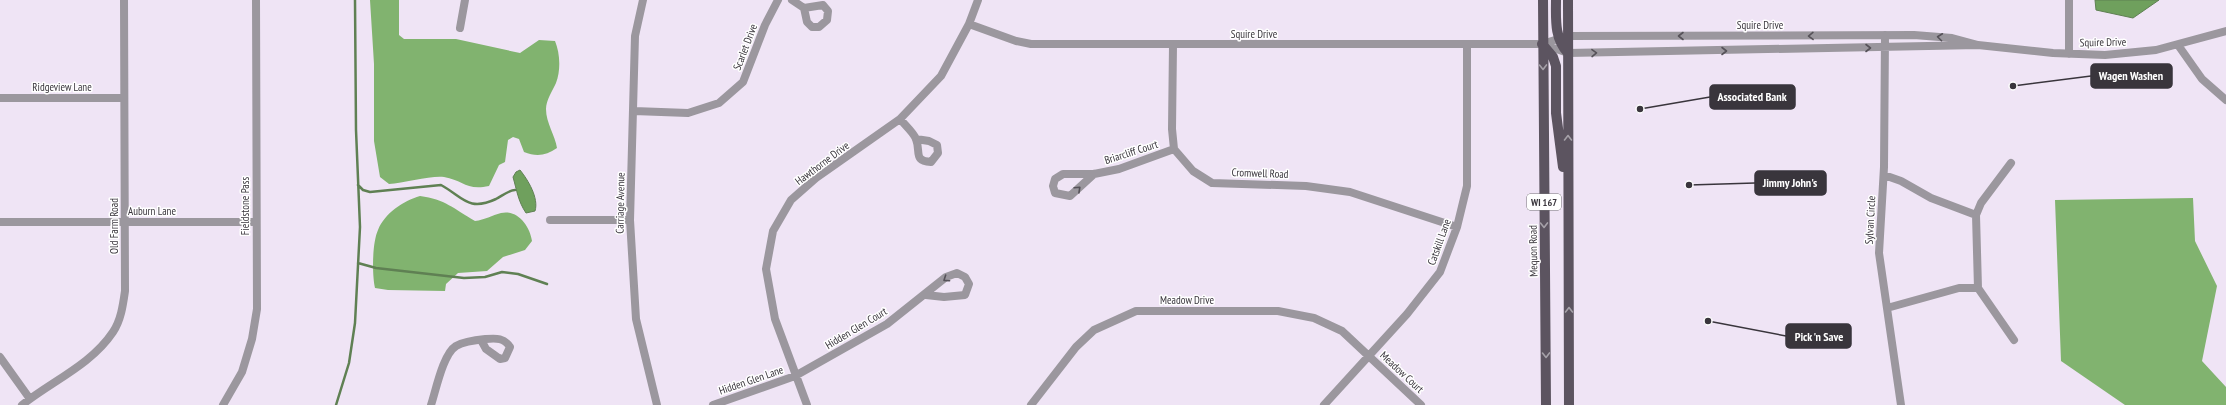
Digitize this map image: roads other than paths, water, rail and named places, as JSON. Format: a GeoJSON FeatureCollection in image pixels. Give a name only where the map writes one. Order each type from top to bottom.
{"type":"FeatureCollection","features":[{"type":"Feature","properties":{"kind":"main road","name":"Mequon Road"},"geometry":{"type":"LineString","coordinates":[[1543,0],[1542,44],[1546,405]]}},
{"type":"Feature","properties":{"kind":"main road"},"geometry":{"type":"LineString","coordinates":[[1556,0],[1556,23],[1563,37]]}},
{"type":"Feature","properties":{"kind":"main road"},"geometry":{"type":"LineString","coordinates":[[1568,0],[1563,37],[1560,45],[1568,53]]}},
{"type":"Feature","properties":{"kind":"main road"},"geometry":{"type":"LineString","coordinates":[[1542,44],[1553,57],[1556,66],[1556,113],[1568,191]]}},
{"type":"Feature","properties":{"kind":"main road","name":"WI 167"},"geometry":{"type":"LineString","coordinates":[[1568,53],[1569,405]]}},
{"type":"Feature","properties":{"kind":"street","name":"Old Farm Road"},"geometry":{"type":"LineString","coordinates":[[22,405],[30,398],[96,354],[114,331],[122,312],[125,291],[124,0]]}},
{"type":"Feature","properties":{"kind":"street","name":"Fieldstone Pass"},"geometry":{"type":"LineString","coordinates":[[223,405],[242,372],[252,339],[257,309],[256,0]]}},
{"type":"Feature","properties":{"kind":"street"},"geometry":{"type":"LineString","coordinates":[[460,28],[465,0]]}},
{"type":"Feature","properties":{"kind":"street","name":"Carriage Avenue"},"geometry":{"type":"LineString","coordinates":[[643,0],[635,36],[630,220],[636,319],[658,405]]}},
{"type":"Feature","properties":{"kind":"street","name":"Scarlet Drive"},"geometry":{"type":"LineString","coordinates":[[634,111],[688,113],[719,103],[743,82],[765,25],[778,0]]}},
{"type":"Feature","properties":{"kind":"street"},"geometry":{"type":"LineString","coordinates":[[792,0],[804,8]]}},
{"type":"Feature","properties":{"kind":"street","name":"Hawthorne Drive"},"geometry":{"type":"LineString","coordinates":[[796,376],[775,319],[766,269],[773,231],[791,200],[811,182],[900,119],[941,76],[969,24],[978,0]]}},
{"type":"Feature","properties":{"kind":"street"},"geometry":{"type":"LineString","coordinates":[[2069,0],[2069,54]]}},
{"type":"Feature","properties":{"kind":"street","name":"Squire Drive"},"geometry":{"type":"LineString","coordinates":[[969,24],[1016,41],[1032,44],[1542,44],[1563,37],[1885,35],[1933,36],[1978,45],[2069,54],[2104,55],[2156,50],[2226,31]]}},
{"type":"Feature","properties":{"kind":"street","name":"Sylvan Circle"},"geometry":{"type":"LineString","coordinates":[[1885,35],[1884,175],[1879,253],[1901,405]]}},
{"type":"Feature","properties":{"kind":"street","name":"Catskill Lane"},"geometry":{"type":"LineString","coordinates":[[1324,405],[1407,314],[1440,272],[1457,227],[1467,186],[1467,44]]}},
{"type":"Feature","properties":{"kind":"street","name":"Squire Drive"},"geometry":{"type":"LineString","coordinates":[[1542,44],[1568,53],[1978,45]]}},
{"type":"Feature","properties":{"kind":"street"},"geometry":{"type":"LineString","coordinates":[[1173,45],[1172,129],[1174,148]]}},
{"type":"Feature","properties":{"kind":"street"},"geometry":{"type":"LineString","coordinates":[[2178,45],[2202,79],[2226,100]]}},
{"type":"Feature","properties":{"kind":"street","name":"Ridgeview Lane"},"geometry":{"type":"LineString","coordinates":[[0,98],[124,98]]}},
{"type":"Feature","properties":{"kind":"street"},"geometry":{"type":"LineString","coordinates":[[900,119],[916,139]]}},
{"type":"Feature","properties":{"kind":"street","name":"Cromwell Road"},"geometry":{"type":"LineString","coordinates":[[1174,148],[1193,171],[1212,183],[1306,186],[1350,192],[1457,227]]}},
{"type":"Feature","properties":{"kind":"street","name":"Briarcliff Court"},"geometry":{"type":"LineString","coordinates":[[1094,174],[1070,196],[1055,193],[1053,186],[1055,179],[1063,174],[1094,174],[1119,169],[1174,148]]}},
{"type":"Feature","properties":{"kind":"street"},"geometry":{"type":"LineString","coordinates":[[2011,163],[1981,203],[1976,215],[1978,288],[2014,340]]}},
{"type":"Feature","properties":{"kind":"street"},"geometry":{"type":"LineString","coordinates":[[1884,175],[1902,181],[1931,198],[1976,215]]}},
{"type":"Feature","properties":{"kind":"street"},"geometry":{"type":"LineString","coordinates":[[550,220],[630,220]]}},
{"type":"Feature","properties":{"kind":"street","name":"Auburn Lane"},"geometry":{"type":"LineString","coordinates":[[0,222],[256,222]]}},
{"type":"Feature","properties":{"kind":"street","name":"Hidden Glen Court"},"geometry":{"type":"LineString","coordinates":[[796,376],[887,324],[926,295],[946,277],[957,273],[965,277],[969,284],[965,295],[944,297],[926,295]]}},
{"type":"Feature","properties":{"kind":"street"},"geometry":{"type":"LineString","coordinates":[[1887,308],[1959,288],[1978,288]]}},
{"type":"Feature","properties":{"kind":"street","name":"Meadow Drive"},"geometry":{"type":"LineString","coordinates":[[1031,405],[1076,347],[1094,330],[1136,311],[1278,311],[1314,318],[1342,331],[1368,356]]}},
{"type":"Feature","properties":{"kind":"street"},"geometry":{"type":"LineString","coordinates":[[431,405],[447,356],[455,346],[481,340]]}},
{"type":"Feature","properties":{"kind":"street","name":"Meadow Court"},"geometry":{"type":"LineString","coordinates":[[1368,356],[1421,405]]}},
{"type":"Feature","properties":{"kind":"street"},"geometry":{"type":"LineString","coordinates":[[0,357],[30,398]]}},
{"type":"Feature","properties":{"kind":"street"},"geometry":{"type":"LineString","coordinates":[[796,376],[807,405]]}},
{"type":"Feature","properties":{"kind":"street","name":"Hidden Glen Lane"},"geometry":{"type":"LineString","coordinates":[[713,405],[796,376]]}},
{"type":"Feature","properties":{"kind":"waterway"},"geometry":{"type":"LineString","coordinates":[[336,405],[349,363],[355,323],[360,227],[356,130],[355,0]]}},
{"type":"Feature","properties":{"kind":"waterway"},"geometry":{"type":"LineString","coordinates":[[358,185],[363,190],[370,192],[441,185],[466,201],[479,204],[486,203],[515,190]]}},
{"type":"Feature","properties":{"kind":"waterway"},"geometry":{"type":"LineString","coordinates":[[358,263],[376,268],[464,278],[485,277],[502,272],[518,274],[547,284]]}},
{"type":"Feature","properties":{"kind":"place","name":"Wagen Washen"},"geometry":{"type":"Point","coordinates":[2013,86]}},
{"type":"Feature","properties":{"kind":"place","name":"Associated Bank"},"geometry":{"type":"Point","coordinates":[1640,109]}},
{"type":"Feature","properties":{"kind":"place","name":"Jimmy John's"},"geometry":{"type":"Point","coordinates":[1689,185]}},
{"type":"Feature","properties":{"kind":"place","name":"Pick 'n Save"},"geometry":{"type":"Point","coordinates":[1708,321]}}]}
